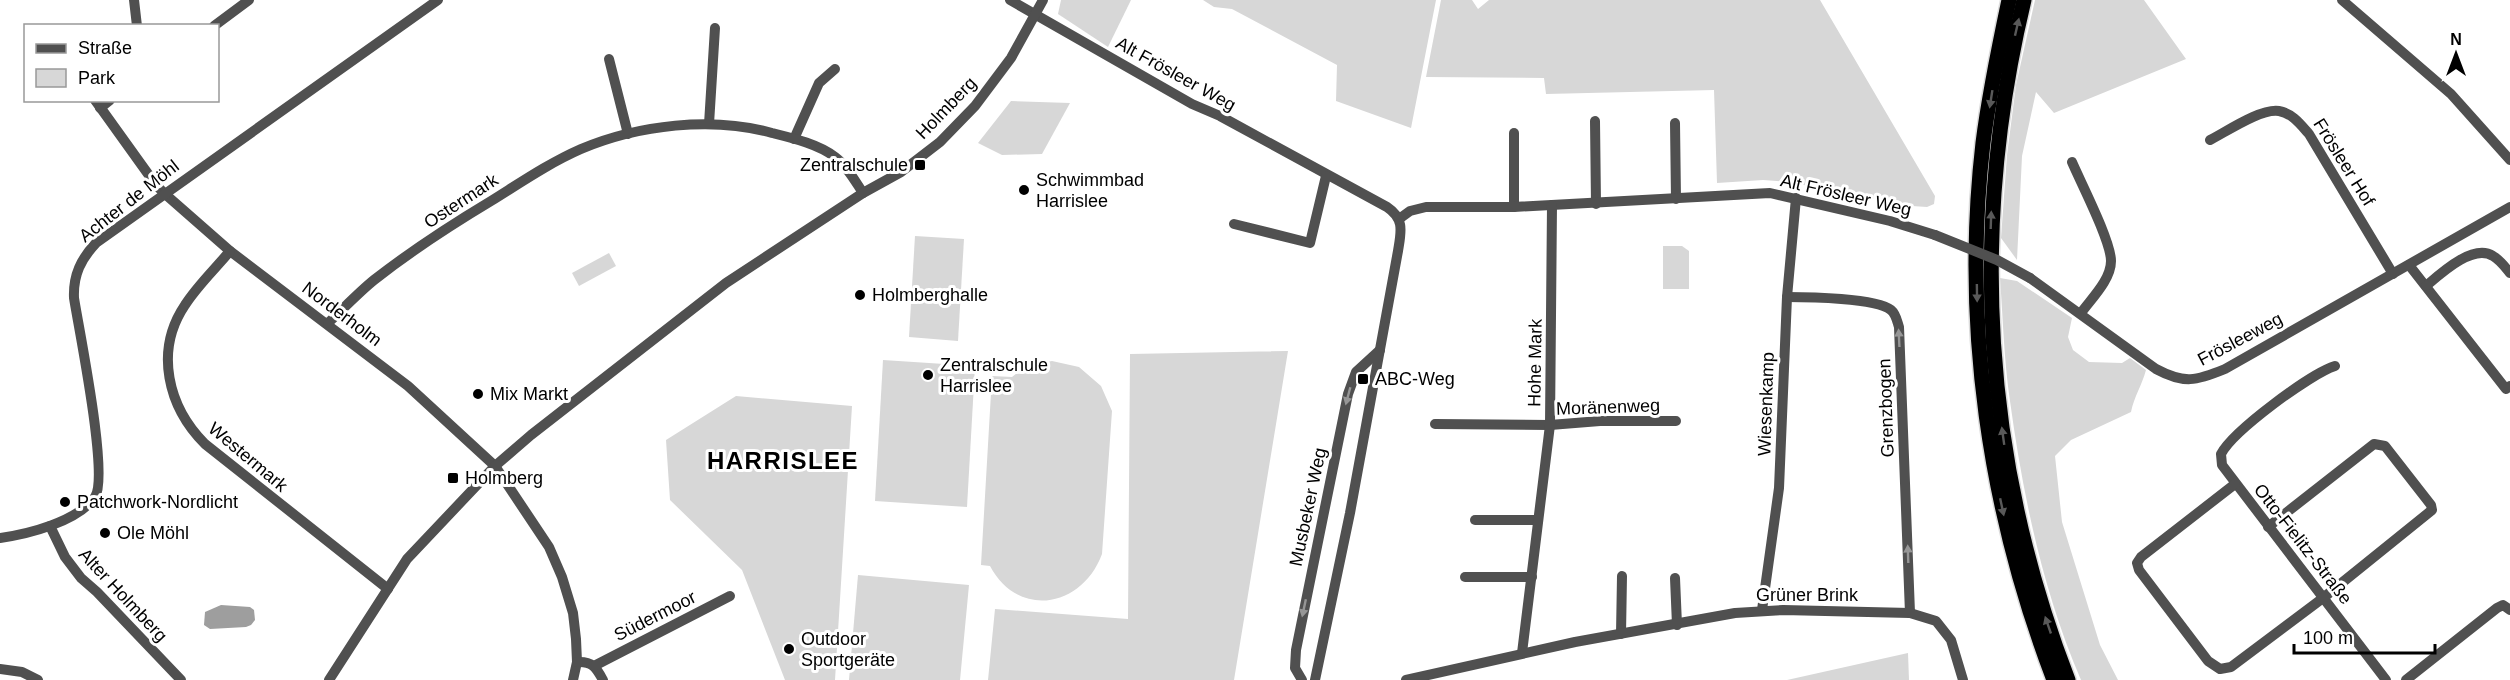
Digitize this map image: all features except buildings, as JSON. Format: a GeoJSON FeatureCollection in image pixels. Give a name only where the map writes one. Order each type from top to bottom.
{"type":"FeatureCollection","features":[{"type":"Feature","properties":{"kind":"highway"},"geometry":{"type":"LineString","coordinates":[[2009,0],[1983,144],[1977,249],[1979,345],[1989,434],[2011,545],[2054,680]]}},
{"type":"Feature","properties":{"kind":"highway"},"geometry":{"type":"LineString","coordinates":[[2024,0],[2007,80],[1992,202],[1990,282],[1994,353],[2003,440],[2021,529],[2038,593],[2068,680]]}},
{"type":"Feature","properties":{"kind":"street"},"geometry":{"type":"LineString","coordinates":[[134,0],[137,24]]}},
{"type":"Feature","properties":{"kind":"street"},"geometry":{"type":"LineString","coordinates":[[217,24],[249,0]]}},
{"type":"Feature","properties":{"kind":"street","name":"Achter de Möhl"},"geometry":{"type":"LineString","coordinates":[[0,538],[26,534],[51,526],[83,508],[94,497],[99,487],[96,441],[74,297],[76,275],[80,263],[96,243],[438,0]]}},
{"type":"Feature","properties":{"kind":"street","name":"Alt Frösleer Weg"},"geometry":{"type":"LineString","coordinates":[[1010,0],[1162,87],[1387,207],[1400,219],[1410,211],[1426,207],[1596,204],[1740,193],[1770,193],[1890,221],[1935,235],[1997,260],[2030,278]]}},
{"type":"Feature","properties":{"kind":"street","name":"Holmberg"},"geometry":{"type":"LineString","coordinates":[[329,680],[415,549],[495,466],[531,435],[726,283],[863,193],[901,172],[940,142],[975,106],[1011,58],[1037,15],[1043,0]]}},
{"type":"Feature","properties":{"kind":"street"},"geometry":{"type":"LineString","coordinates":[[2343,0],[2451,94],[2510,160]]}},
{"type":"Feature","properties":{"kind":"street"},"geometry":{"type":"LineString","coordinates":[[709,124],[715,28]]}},
{"type":"Feature","properties":{"kind":"street"},"geometry":{"type":"LineString","coordinates":[[609,59],[628,134]]}},
{"type":"Feature","properties":{"kind":"street"},"geometry":{"type":"LineString","coordinates":[[794,139],[819,83],[835,69]]}},
{"type":"Feature","properties":{"kind":"street","name":"Norderholm"},"geometry":{"type":"LineString","coordinates":[[97,104],[165,194],[230,252],[328,323],[408,386],[495,466],[529,514],[557,564],[573,613],[577,662],[573,680]]}},
{"type":"Feature","properties":{"kind":"street","name":"Frösleer Hof"},"geometry":{"type":"LineString","coordinates":[[2210,140],[2263,113],[2279,111],[2294,118],[2309,134],[2393,274]]}},
{"type":"Feature","properties":{"kind":"street"},"geometry":{"type":"LineString","coordinates":[[1594,121],[1596,204]]}},
{"type":"Feature","properties":{"kind":"street"},"geometry":{"type":"LineString","coordinates":[[1675,123],[1676,199]]}},
{"type":"Feature","properties":{"kind":"street","name":"Ostermark"},"geometry":{"type":"LineString","coordinates":[[328,323],[372,281],[473,212],[580,150],[628,134],[669,127],[709,124],[739,126],[794,139],[835,157],[863,193]]}},
{"type":"Feature","properties":{"kind":"street"},"geometry":{"type":"LineString","coordinates":[[1514,133],[1514,207]]}},
{"type":"Feature","properties":{"kind":"street"},"geometry":{"type":"LineString","coordinates":[[2072,162],[2109,246],[2111,262],[2106,279],[2081,313]]}},
{"type":"Feature","properties":{"kind":"street"},"geometry":{"type":"LineString","coordinates":[[1234,224],[1310,243],[1326,176]]}},
{"type":"Feature","properties":{"kind":"street","name":"Wiesenkamp"},"geometry":{"type":"LineString","coordinates":[[1762,610],[1779,488],[1787,297],[1796,198]]}},
{"type":"Feature","properties":{"kind":"street","name":"Hohe Mark"},"geometry":{"type":"LineString","coordinates":[[1522,653],[1550,426],[1552,205]]}},
{"type":"Feature","properties":{"kind":"street","name":"Frösleeweg"},"geometry":{"type":"LineString","coordinates":[[2030,278],[2156,369],[2172,377],[2200,380],[2224,369],[2510,207]]}},
{"type":"Feature","properties":{"kind":"street"},"geometry":{"type":"LineString","coordinates":[[1315,680],[1350,513],[1398,251],[1402,226],[1400,219]]}},
{"type":"Feature","properties":{"kind":"street","name":"Westermark"},"geometry":{"type":"LineString","coordinates":[[230,252],[186,303],[175,325],[168,359],[171,391],[176,405],[192,430],[205,444],[388,589]]}},
{"type":"Feature","properties":{"kind":"street"},"geometry":{"type":"LineString","coordinates":[[2426,286],[2452,264],[2480,253],[2493,256],[2510,273]]}},
{"type":"Feature","properties":{"kind":"street"},"geometry":{"type":"LineString","coordinates":[[2409,265],[2506,389],[2510,386]]}},
{"type":"Feature","properties":{"kind":"street","name":"Grenzbogen"},"geometry":{"type":"LineString","coordinates":[[1787,297],[1860,302],[1890,309],[1896,316],[1899,327],[1904,419],[1910,612]]}},
{"type":"Feature","properties":{"kind":"street","name":"Musbeker Weg"},"geometry":{"type":"LineString","coordinates":[[1302,680],[1295,668],[1296,650],[1348,394],[1356,372],[1380,349]]}},
{"type":"Feature","properties":{"kind":"street","name":"Otto-Fielitz-Straße"},"geometry":{"type":"LineString","coordinates":[[2335,366],[2322,370],[2234,437],[2221,454],[2222,465],[2386,680]]}},
{"type":"Feature","properties":{"kind":"street","name":"Moränenweg"},"geometry":{"type":"LineString","coordinates":[[1435,424],[1550,426],[1600,421],[1676,421]]}},
{"type":"Feature","properties":{"kind":"street"},"geometry":{"type":"LineString","coordinates":[[2235,484],[2141,557],[2137,563],[2139,570],[2208,661],[2220,669],[2231,668],[2323,598],[2432,510],[2431,505],[2385,446],[2374,444],[2268,527]]}},
{"type":"Feature","properties":{"kind":"street"},"geometry":{"type":"LineString","coordinates":[[1475,520],[1538,520]]}},
{"type":"Feature","properties":{"kind":"street","name":"Alter Holmberg"},"geometry":{"type":"LineString","coordinates":[[51,526],[65,557],[81,578],[181,680]]}},
{"type":"Feature","properties":{"kind":"street"},"geometry":{"type":"LineString","coordinates":[[1621,634],[1622,576]]}},
{"type":"Feature","properties":{"kind":"street"},"geometry":{"type":"LineString","coordinates":[[1466,577],[1532,577]]}},
{"type":"Feature","properties":{"kind":"street"},"geometry":{"type":"LineString","coordinates":[[1676,578],[1677,625]]}},
{"type":"Feature","properties":{"kind":"street","name":"Südermoor"},"geometry":{"type":"LineString","coordinates":[[594,666],[730,596]]}},
{"type":"Feature","properties":{"kind":"street"},"geometry":{"type":"LineString","coordinates":[[2406,680],[2497,608],[2503,605],[2510,610]]}},
{"type":"Feature","properties":{"kind":"street","name":"Grüner Brink"},"geometry":{"type":"LineString","coordinates":[[1406,680],[1522,653],[1762,610],[1910,612],[1936,621],[1951,640],[1963,680]]}},
{"type":"Feature","properties":{"kind":"street"},"geometry":{"type":"LineString","coordinates":[[577,662],[587,661],[594,666],[603,680]]}},
{"type":"Feature","properties":{"kind":"street"},"geometry":{"type":"LineString","coordinates":[[0,669],[22,672],[38,680]]}},
{"type":"Feature","properties":{"kind":"green space"},"geometry":{"type":"Polygon","coordinates":[[[1061,0],[1131,0],[1108,47],[1058,14],[1061,0]]]}},
{"type":"Feature","properties":{"kind":"green space"},"geometry":{"type":"Polygon","coordinates":[[[1203,0],[1436,0],[1411,128],[1336,101],[1337,65],[1232,9],[1214,7],[1203,0]]]}},
{"type":"Feature","properties":{"kind":"green space"},"geometry":{"type":"Polygon","coordinates":[[[1441,0],[1472,0],[1478,9],[1489,0],[1820,0],[1935,196],[1934,204],[1927,207],[1912,206],[1788,182],[1763,180],[1717,183],[1714,90],[1546,94],[1544,78],[1426,77],[1441,0]]]}},
{"type":"Feature","properties":{"kind":"green space"},"geometry":{"type":"Polygon","coordinates":[[[2035,0],[2144,0],[2186,59],[2054,113],[2036,92],[2022,156],[2017,260],[2001,238],[2007,155],[2016,85],[2035,0]]]}},
{"type":"Feature","properties":{"kind":"green space"},"geometry":{"type":"Polygon","coordinates":[[[1011,101],[1070,103],[1042,154],[1002,155],[978,143],[1011,101]]]}},
{"type":"Feature","properties":{"kind":"green space"},"geometry":{"type":"Polygon","coordinates":[[[915,236],[964,239],[958,341],[909,337],[915,236]]]}},
{"type":"Feature","properties":{"kind":"green space"},"geometry":{"type":"Polygon","coordinates":[[[1663,246],[1682,246],[1689,251],[1689,289],[1663,289],[1663,246]]]}},
{"type":"Feature","properties":{"kind":"green space"},"geometry":{"type":"Polygon","coordinates":[[[609,253],[616,266],[579,286],[572,273],[609,253]]]}},
{"type":"Feature","properties":{"kind":"green space"},"geometry":{"type":"Polygon","coordinates":[[[2000,278],[2017,281],[2072,318],[2068,337],[2073,350],[2089,362],[2122,363],[2130,358],[2146,370],[2131,412],[2071,440],[2055,456],[2062,522],[2100,645],[2118,680],[2081,680],[2045,578],[2028,508],[2015,437],[2006,370],[2000,278]]]}},
{"type":"Feature","properties":{"kind":"green space"},"geometry":{"type":"Polygon","coordinates":[[[1288,351],[1234,680],[988,680],[995,609],[1128,619],[1130,354],[1288,351]]]}},
{"type":"Feature","properties":{"kind":"green space"},"geometry":{"type":"Polygon","coordinates":[[[883,360],[975,366],[967,507],[875,501],[883,360]]]}},
{"type":"Feature","properties":{"kind":"green space"},"geometry":{"type":"Polygon","coordinates":[[[1052,361],[1079,367],[1101,386],[1112,411],[1102,554],[1093,572],[1080,586],[1065,596],[1049,600],[1032,600],[1017,594],[1002,583],[990,566],[981,565],[992,376],[1012,377],[1026,366],[1052,361]]]}},
{"type":"Feature","properties":{"kind":"green space"},"geometry":{"type":"Polygon","coordinates":[[[736,396],[852,406],[835,680],[785,680],[742,570],[670,500],[666,440],[736,396]]]}},
{"type":"Feature","properties":{"kind":"green space"},"geometry":{"type":"Polygon","coordinates":[[[858,575],[969,585],[960,680],[849,680],[858,575]]]}},
{"type":"Feature","properties":{"kind":"green space"},"geometry":{"type":"Polygon","coordinates":[[[1908,653],[1909,680],[1787,680],[1908,653]]]}},
{"type":"Feature","properties":{"kind":"shaded area"},"geometry":{"type":"Polygon","coordinates":[[[221,605],[250,607],[254,610],[255,620],[246,627],[210,629],[204,625],[205,612],[221,605]]]}},
{"type":"Feature","properties":{"kind":"place","name":"Zentralschule"},"geometry":{"type":"Point","coordinates":[920,165]}},
{"type":"Feature","properties":{"kind":"place","name":"Schwimmbad Harrislee"},"geometry":{"type":"Point","coordinates":[1024,190]}},
{"type":"Feature","properties":{"kind":"place","name":"Holmberghalle"},"geometry":{"type":"Point","coordinates":[860,295]}},
{"type":"Feature","properties":{"kind":"place","name":"Zentralschule Harrislee"},"geometry":{"type":"Point","coordinates":[928,375]}},
{"type":"Feature","properties":{"kind":"place","name":"ABC-Weg"},"geometry":{"type":"Point","coordinates":[1363,379]}},
{"type":"Feature","properties":{"kind":"place","name":"Mix Markt"},"geometry":{"type":"Point","coordinates":[478,394]}},
{"type":"Feature","properties":{"kind":"place","name":"Holmberg"},"geometry":{"type":"Point","coordinates":[453,478]}},
{"type":"Feature","properties":{"kind":"place","name":"Patchwork-Nordlicht"},"geometry":{"type":"Point","coordinates":[65,502]}},
{"type":"Feature","properties":{"kind":"place","name":"Ole Möhl"},"geometry":{"type":"Point","coordinates":[105,533]}},
{"type":"Feature","properties":{"kind":"place","name":"Outdoor Sportgeräte"},"geometry":{"type":"Point","coordinates":[789,649]}},
{"type":"Feature","properties":{"kind":"district","name":"HARRISLEE"},"geometry":{"type":"Point","coordinates":[783,461]}}]}
